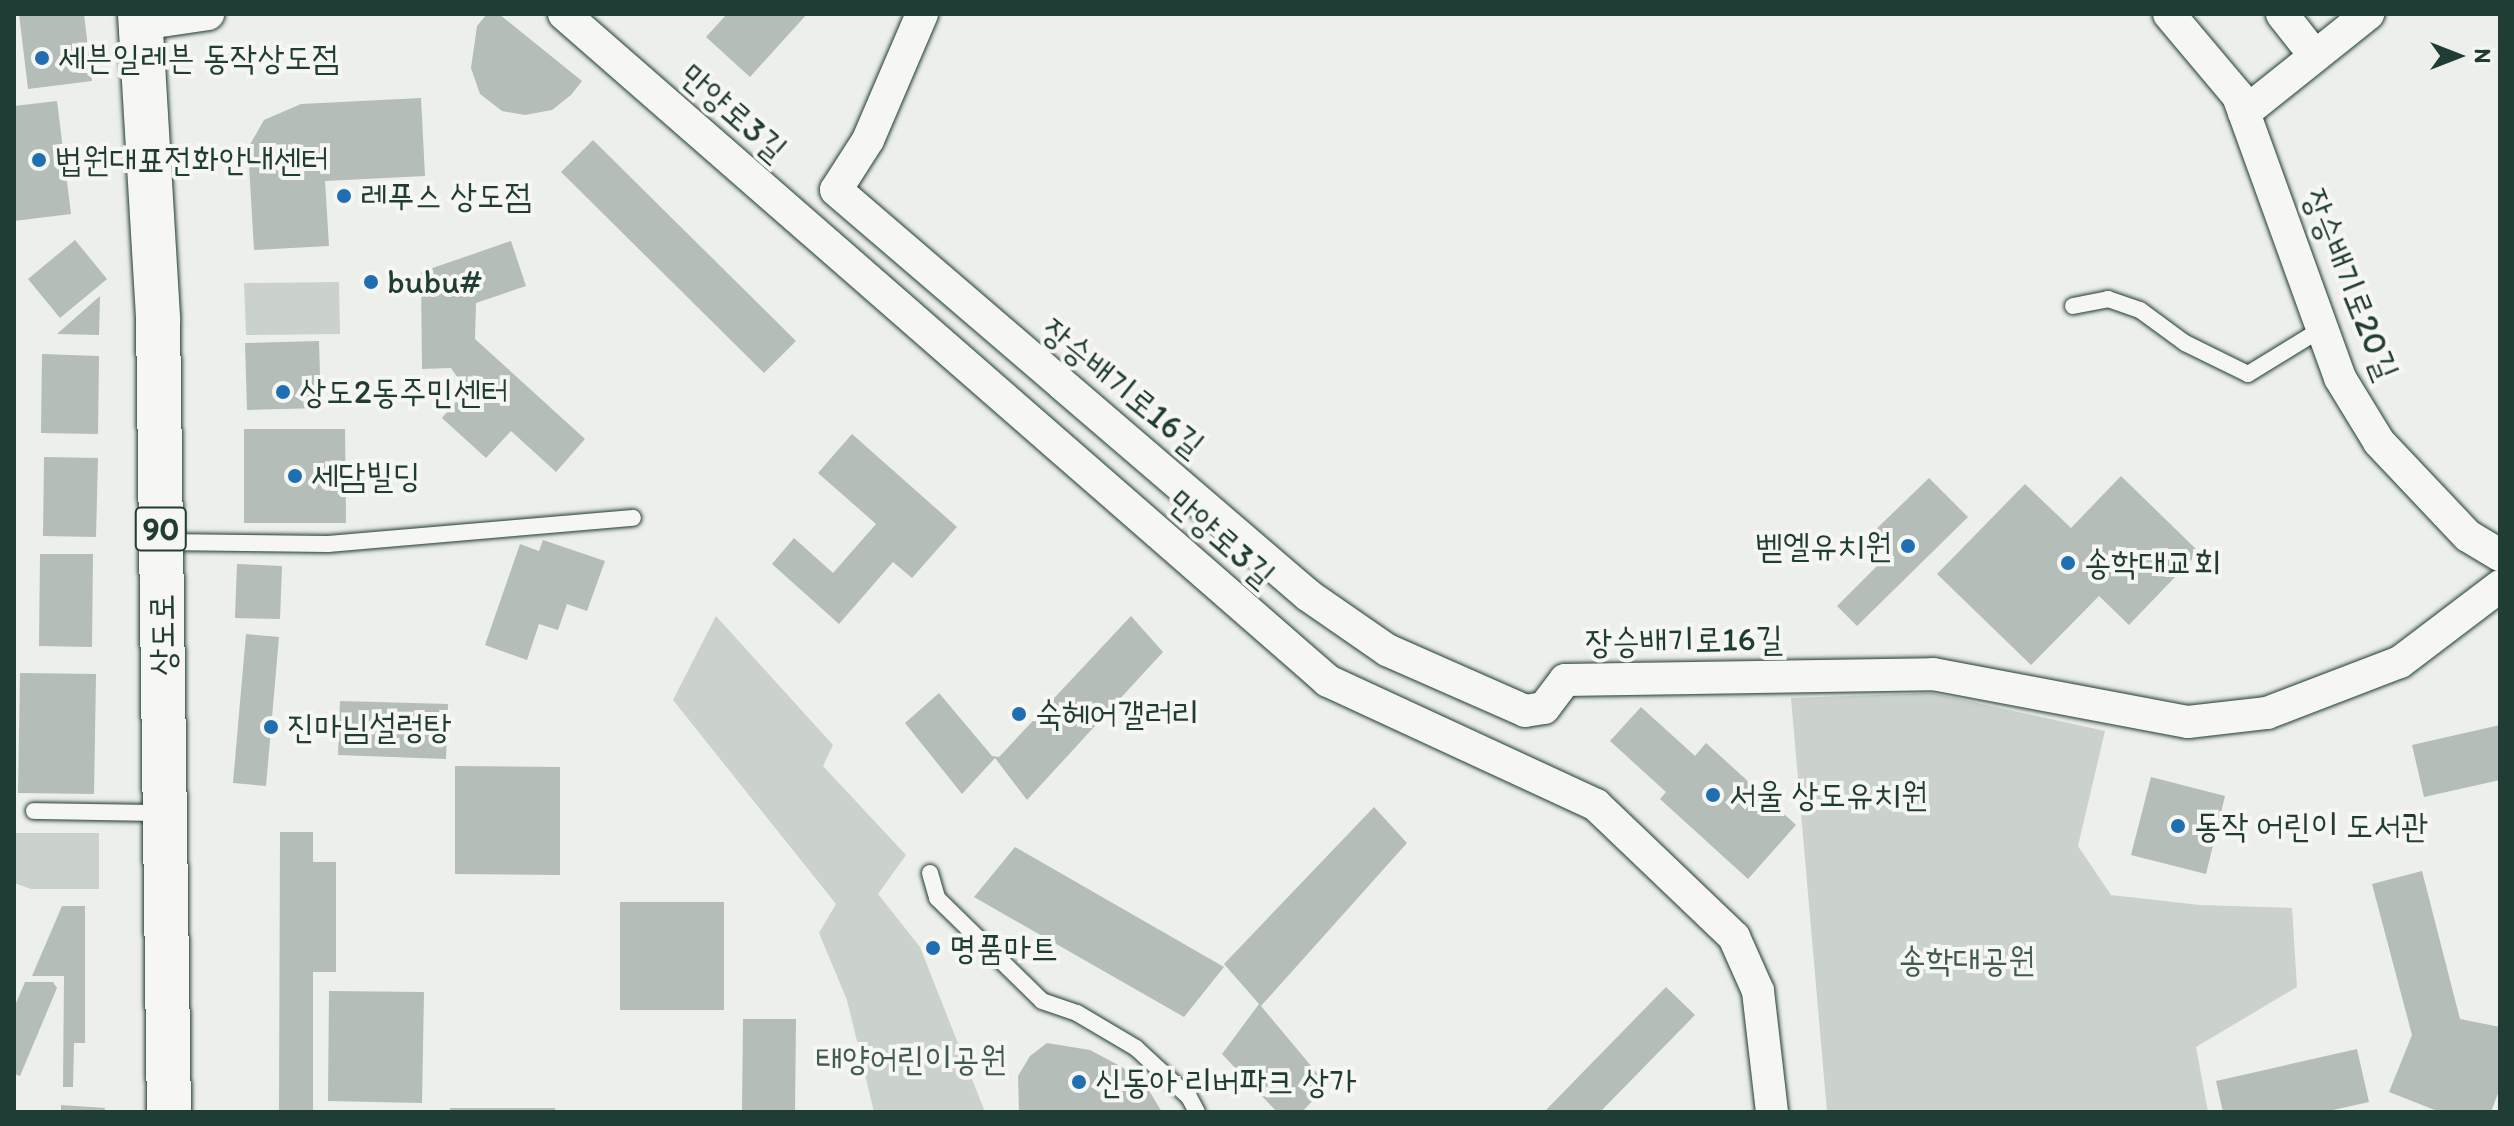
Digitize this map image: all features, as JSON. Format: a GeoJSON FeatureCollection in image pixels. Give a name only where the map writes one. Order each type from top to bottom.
{"type":"FeatureCollection","features":[{"type":"Feature","properties":{"kind":"main road","name":"상도로"},"geometry":{"type":"LineString","coordinates":[[140,19],[158,319],[169,1112]]}},
{"type":"Feature","properties":{"kind":"street"},"geometry":{"type":"LineString","coordinates":[[140,19],[208,14]]}},
{"type":"Feature","properties":{"kind":"street","name":"만양로3길"},"geometry":{"type":"LineString","coordinates":[[564,14],[1328,681],[1596,805],[1734,937],[1758,991],[1772,1112]]}},
{"type":"Feature","properties":{"kind":"street","name":"장승배기로16길"},"geometry":{"type":"LineString","coordinates":[[922,14],[868,140],[836,190],[1309,596],[1387,650],[1525,711],[1544,708],[1565,680],[1933,674],[2188,722],[2267,713],[2400,662],[2500,586]]}},
{"type":"Feature","properties":{"kind":"street","name":"장승배기로20길"},"geometry":{"type":"LineString","coordinates":[[2169,14],[2238,96],[2340,378],[2379,442],[2468,536],[2500,555]]}},
{"type":"Feature","properties":{"kind":"street"},"geometry":{"type":"LineString","coordinates":[[2282,14],[2315,56]]}},
{"type":"Feature","properties":{"kind":"street"},"geometry":{"type":"LineString","coordinates":[[2244,113],[2368,14]]}},
{"type":"Feature","properties":{"kind":"lane"},"geometry":{"type":"LineString","coordinates":[[2073,306],[2108,299],[2140,310],[2185,343],[2248,374],[2323,328]]}},
{"type":"Feature","properties":{"kind":"lane"},"geometry":{"type":"LineString","coordinates":[[161,542],[328,544],[633,518]]}},
{"type":"Feature","properties":{"kind":"lane"},"geometry":{"type":"LineString","coordinates":[[34,811],[164,813]]}},
{"type":"Feature","properties":{"kind":"lane"},"geometry":{"type":"LineString","coordinates":[[930,873],[937,898],[1042,1001],[1077,1013],[1136,1048],[1189,1097],[1197,1112]]}},
{"type":"Feature","properties":{"kind":"green space"},"geometry":{"type":"Polygon","coordinates":[[[339,282],[340,334],[246,335],[244,283],[339,282]]]}},
{"type":"Feature","properties":{"kind":"green space","name":"태양어린이공원"},"geometry":{"type":"Polygon","coordinates":[[[716,616],[833,745],[823,766],[906,855],[878,894],[920,947],[985,1112],[874,1112],[847,1000],[819,933],[836,904],[673,700],[716,616]]]}},
{"type":"Feature","properties":{"kind":"green space","name":"송학대공원"},"geometry":{"type":"Polygon","coordinates":[[[1932,693],[2105,731],[2078,846],[2111,895],[2200,905],[2292,908],[2297,987],[2196,1047],[2208,1112],[1827,1112],[1791,698],[1932,693]]]}},
{"type":"Feature","properties":{"kind":"green space"},"geometry":{"type":"Polygon","coordinates":[[[14,833],[99,833],[99,889],[31,889],[14,883],[14,833]]]}},
{"type":"Feature","properties":{"kind":"building"},"geometry":{"type":"Polygon","coordinates":[[[19,14],[84,14],[92,81],[28,89],[19,14]]]}},
{"type":"Feature","properties":{"kind":"building"},"geometry":{"type":"Polygon","coordinates":[[[487,14],[499,14],[582,81],[571,95],[552,110],[525,115],[502,111],[480,94],[471,68],[477,26],[487,14]]]}},
{"type":"Feature","properties":{"kind":"building"},"geometry":{"type":"Polygon","coordinates":[[[727,14],[807,14],[750,77],[706,37],[727,14]]]}},
{"type":"Feature","properties":{"kind":"building"},"geometry":{"type":"Polygon","coordinates":[[[421,98],[425,176],[325,181],[329,246],[254,250],[248,148],[264,120],[301,104],[421,98]]]}},
{"type":"Feature","properties":{"kind":"building","name":"법원대표전화안내센터"},"geometry":{"type":"Polygon","coordinates":[[[57,101],[71,214],[14,221],[14,106],[57,101]]]}},
{"type":"Feature","properties":{"kind":"building"},"geometry":{"type":"Polygon","coordinates":[[[593,140],[796,341],[764,373],[561,172],[593,140]]]}},
{"type":"Feature","properties":{"kind":"building"},"geometry":{"type":"Polygon","coordinates":[[[75,240],[107,279],[60,318],[28,279],[75,240]]]}},
{"type":"Feature","properties":{"kind":"building"},"geometry":{"type":"Polygon","coordinates":[[[511,241],[526,286],[476,303],[475,339],[585,439],[556,472],[511,431],[486,458],[442,418],[466,390],[451,368],[422,369],[421,272],[511,241]]]}},
{"type":"Feature","properties":{"kind":"building"},"geometry":{"type":"Polygon","coordinates":[[[100,296],[99,335],[57,334],[100,296]]]}},
{"type":"Feature","properties":{"kind":"building","name":"상도2동주민센터"},"geometry":{"type":"Polygon","coordinates":[[[319,341],[321,408],[247,410],[245,343],[319,341]]]}},
{"type":"Feature","properties":{"kind":"building"},"geometry":{"type":"Polygon","coordinates":[[[42,354],[99,356],[98,434],[41,433],[42,354]]]}},
{"type":"Feature","properties":{"kind":"building","name":"세담빌딩"},"geometry":{"type":"Polygon","coordinates":[[[244,429],[345,429],[346,523],[244,523],[244,429]]]}},
{"type":"Feature","properties":{"kind":"building"},"geometry":{"type":"Polygon","coordinates":[[[852,434],[957,527],[912,578],[893,562],[839,624],[772,564],[794,538],[833,573],[876,524],[818,473],[852,434]]]}},
{"type":"Feature","properties":{"kind":"building"},"geometry":{"type":"Polygon","coordinates":[[[44,457],[98,458],[96,537],[43,536],[44,457]]]}},
{"type":"Feature","properties":{"kind":"building","name":"송학대교회"},"geometry":{"type":"Polygon","coordinates":[[[2121,476],[2199,552],[2129,625],[2099,596],[2031,665],[1937,574],[2025,484],[2071,528],[2121,476]]]}},
{"type":"Feature","properties":{"kind":"building","name":"벧엘유치원"},"geometry":{"type":"Polygon","coordinates":[[[1929,478],[1968,517],[1857,626],[1837,606],[1888,555],[1869,536],[1929,478]]]}},
{"type":"Feature","properties":{"kind":"building"},"geometry":{"type":"Polygon","coordinates":[[[543,540],[605,561],[587,611],[567,604],[558,630],[539,624],[527,660],[485,645],[520,544],[539,551],[543,540]]]}},
{"type":"Feature","properties":{"kind":"building"},"geometry":{"type":"Polygon","coordinates":[[[40,554],[93,554],[92,647],[39,646],[40,554]]]}},
{"type":"Feature","properties":{"kind":"building"},"geometry":{"type":"Polygon","coordinates":[[[237,564],[282,566],[280,619],[235,618],[237,564]]]}},
{"type":"Feature","properties":{"kind":"building"},"geometry":{"type":"Polygon","coordinates":[[[1131,616],[1163,652],[1027,800],[995,758],[962,794],[905,723],[939,693],[992,756],[999,757],[1131,616]]]}},
{"type":"Feature","properties":{"kind":"building"},"geometry":{"type":"Polygon","coordinates":[[[246,634],[279,637],[266,786],[233,783],[246,634]]]}},
{"type":"Feature","properties":{"kind":"building"},"geometry":{"type":"Polygon","coordinates":[[[20,673],[96,674],[94,794],[18,793],[20,673]]]}},
{"type":"Feature","properties":{"kind":"building"},"geometry":{"type":"Polygon","coordinates":[[[340,701],[448,704],[446,759],[338,755],[340,701]]]}},
{"type":"Feature","properties":{"kind":"building","name":"서울 상도유치원"},"geometry":{"type":"Polygon","coordinates":[[[1641,707],[1695,756],[1706,743],[1796,825],[1748,879],[1660,799],[1666,792],[1610,741],[1641,707]]]}},
{"type":"Feature","properties":{"kind":"building"},"geometry":{"type":"Polygon","coordinates":[[[2500,725],[2500,780],[2424,797],[2412,745],[2500,725]]]}},
{"type":"Feature","properties":{"kind":"building"},"geometry":{"type":"Polygon","coordinates":[[[455,766],[560,767],[560,875],[455,874],[455,766]]]}},
{"type":"Feature","properties":{"kind":"building","name":"동작 어린이 도서관"},"geometry":{"type":"Polygon","coordinates":[[[2151,777],[2225,796],[2206,874],[2131,855],[2151,777]]]}},
{"type":"Feature","properties":{"kind":"building"},"geometry":{"type":"Polygon","coordinates":[[[1374,807],[1407,843],[1261,1006],[1327,1085],[1302,1112],[1277,1112],[1222,1054],[1259,1004],[1224,964],[1374,807]]]}},
{"type":"Feature","properties":{"kind":"building"},"geometry":{"type":"Polygon","coordinates":[[[280,832],[313,832],[313,862],[336,862],[336,972],[313,972],[313,1112],[279,1112],[280,832]]]}},
{"type":"Feature","properties":{"kind":"building"},"geometry":{"type":"Polygon","coordinates":[[[1015,847],[1224,967],[1184,1017],[974,897],[1015,847]]]}},
{"type":"Feature","properties":{"kind":"building"},"geometry":{"type":"Polygon","coordinates":[[[2422,871],[2460,1019],[2500,1027],[2500,1088],[2491,1112],[2440,1112],[2389,1092],[2412,1035],[2372,884],[2422,871]]]}},
{"type":"Feature","properties":{"kind":"building"},"geometry":{"type":"Polygon","coordinates":[[[620,902],[724,902],[724,1010],[620,1010],[620,902]]]}},
{"type":"Feature","properties":{"kind":"building"},"geometry":{"type":"Polygon","coordinates":[[[62,906],[85,906],[85,1043],[74,1043],[73,1087],[63,1087],[64,976],[32,976],[62,906]]]}},
{"type":"Feature","properties":{"kind":"building"},"geometry":{"type":"Polygon","coordinates":[[[25,982],[53,982],[57,988],[20,1076],[14,1074],[14,1008],[25,982]]]}},
{"type":"Feature","properties":{"kind":"building"},"geometry":{"type":"Polygon","coordinates":[[[1666,987],[1695,1015],[1600,1112],[1544,1112],[1666,987]]]}},
{"type":"Feature","properties":{"kind":"building"},"geometry":{"type":"Polygon","coordinates":[[[329,991],[424,992],[422,1103],[328,1101],[329,991]]]}},
{"type":"Feature","properties":{"kind":"building"},"geometry":{"type":"Polygon","coordinates":[[[743,1019],[796,1019],[795,1112],[742,1112],[743,1019]]]}},
{"type":"Feature","properties":{"kind":"building","name":"신동아 리버파크 상가"},"geometry":{"type":"Polygon","coordinates":[[[1047,1043],[1090,1050],[1122,1067],[1148,1089],[1162,1112],[1019,1112],[1018,1076],[1030,1056],[1047,1043]]]}},
{"type":"Feature","properties":{"kind":"building"},"geometry":{"type":"Polygon","coordinates":[[[2357,1049],[2369,1102],[2324,1112],[2223,1112],[2216,1081],[2357,1049]]]}},
{"type":"Feature","properties":{"kind":"building"},"geometry":{"type":"Polygon","coordinates":[[[61,1105],[105,1108],[104,1112],[61,1112],[61,1105]]]}},
{"type":"Feature","properties":{"kind":"building"},"geometry":{"type":"Polygon","coordinates":[[[450,1108],[555,1108],[555,1112],[450,1112],[450,1108]]]}},
{"type":"Feature","properties":{"kind":"place","name":"세븐일레븐 동작상도점"},"geometry":{"type":"Point","coordinates":[42,58]}},
{"type":"Feature","properties":{"kind":"place","name":"법원대표전화안내센터"},"geometry":{"type":"Point","coordinates":[39,160]}},
{"type":"Feature","properties":{"kind":"place","name":"레푸스 상도점"},"geometry":{"type":"Point","coordinates":[344,196]}},
{"type":"Feature","properties":{"kind":"place","name":"bubu#"},"geometry":{"type":"Point","coordinates":[371,282]}},
{"type":"Feature","properties":{"kind":"place","name":"상도2동주민센터"},"geometry":{"type":"Point","coordinates":[283,392]}},
{"type":"Feature","properties":{"kind":"place","name":"세담빌딩"},"geometry":{"type":"Point","coordinates":[295,476]}},
{"type":"Feature","properties":{"kind":"place","name":"벧엘유치원"},"geometry":{"type":"Point","coordinates":[1908,546]}},
{"type":"Feature","properties":{"kind":"place","name":"송학대교회"},"geometry":{"type":"Point","coordinates":[2068,563]}},
{"type":"Feature","properties":{"kind":"place","name":"숙헤어갤러리"},"geometry":{"type":"Point","coordinates":[1019,714]}},
{"type":"Feature","properties":{"kind":"place","name":"진마님설렁탕"},"geometry":{"type":"Point","coordinates":[271,727]}},
{"type":"Feature","properties":{"kind":"place","name":"서울 상도유치원"},"geometry":{"type":"Point","coordinates":[1713,795]}},
{"type":"Feature","properties":{"kind":"place","name":"동작 어린이 도서관"},"geometry":{"type":"Point","coordinates":[2178,826]}},
{"type":"Feature","properties":{"kind":"place","name":"명품마트"},"geometry":{"type":"Point","coordinates":[933,948]}},
{"type":"Feature","properties":{"kind":"place","name":"신동아 리버파크 상가"},"geometry":{"type":"Point","coordinates":[1079,1082]}}]}
